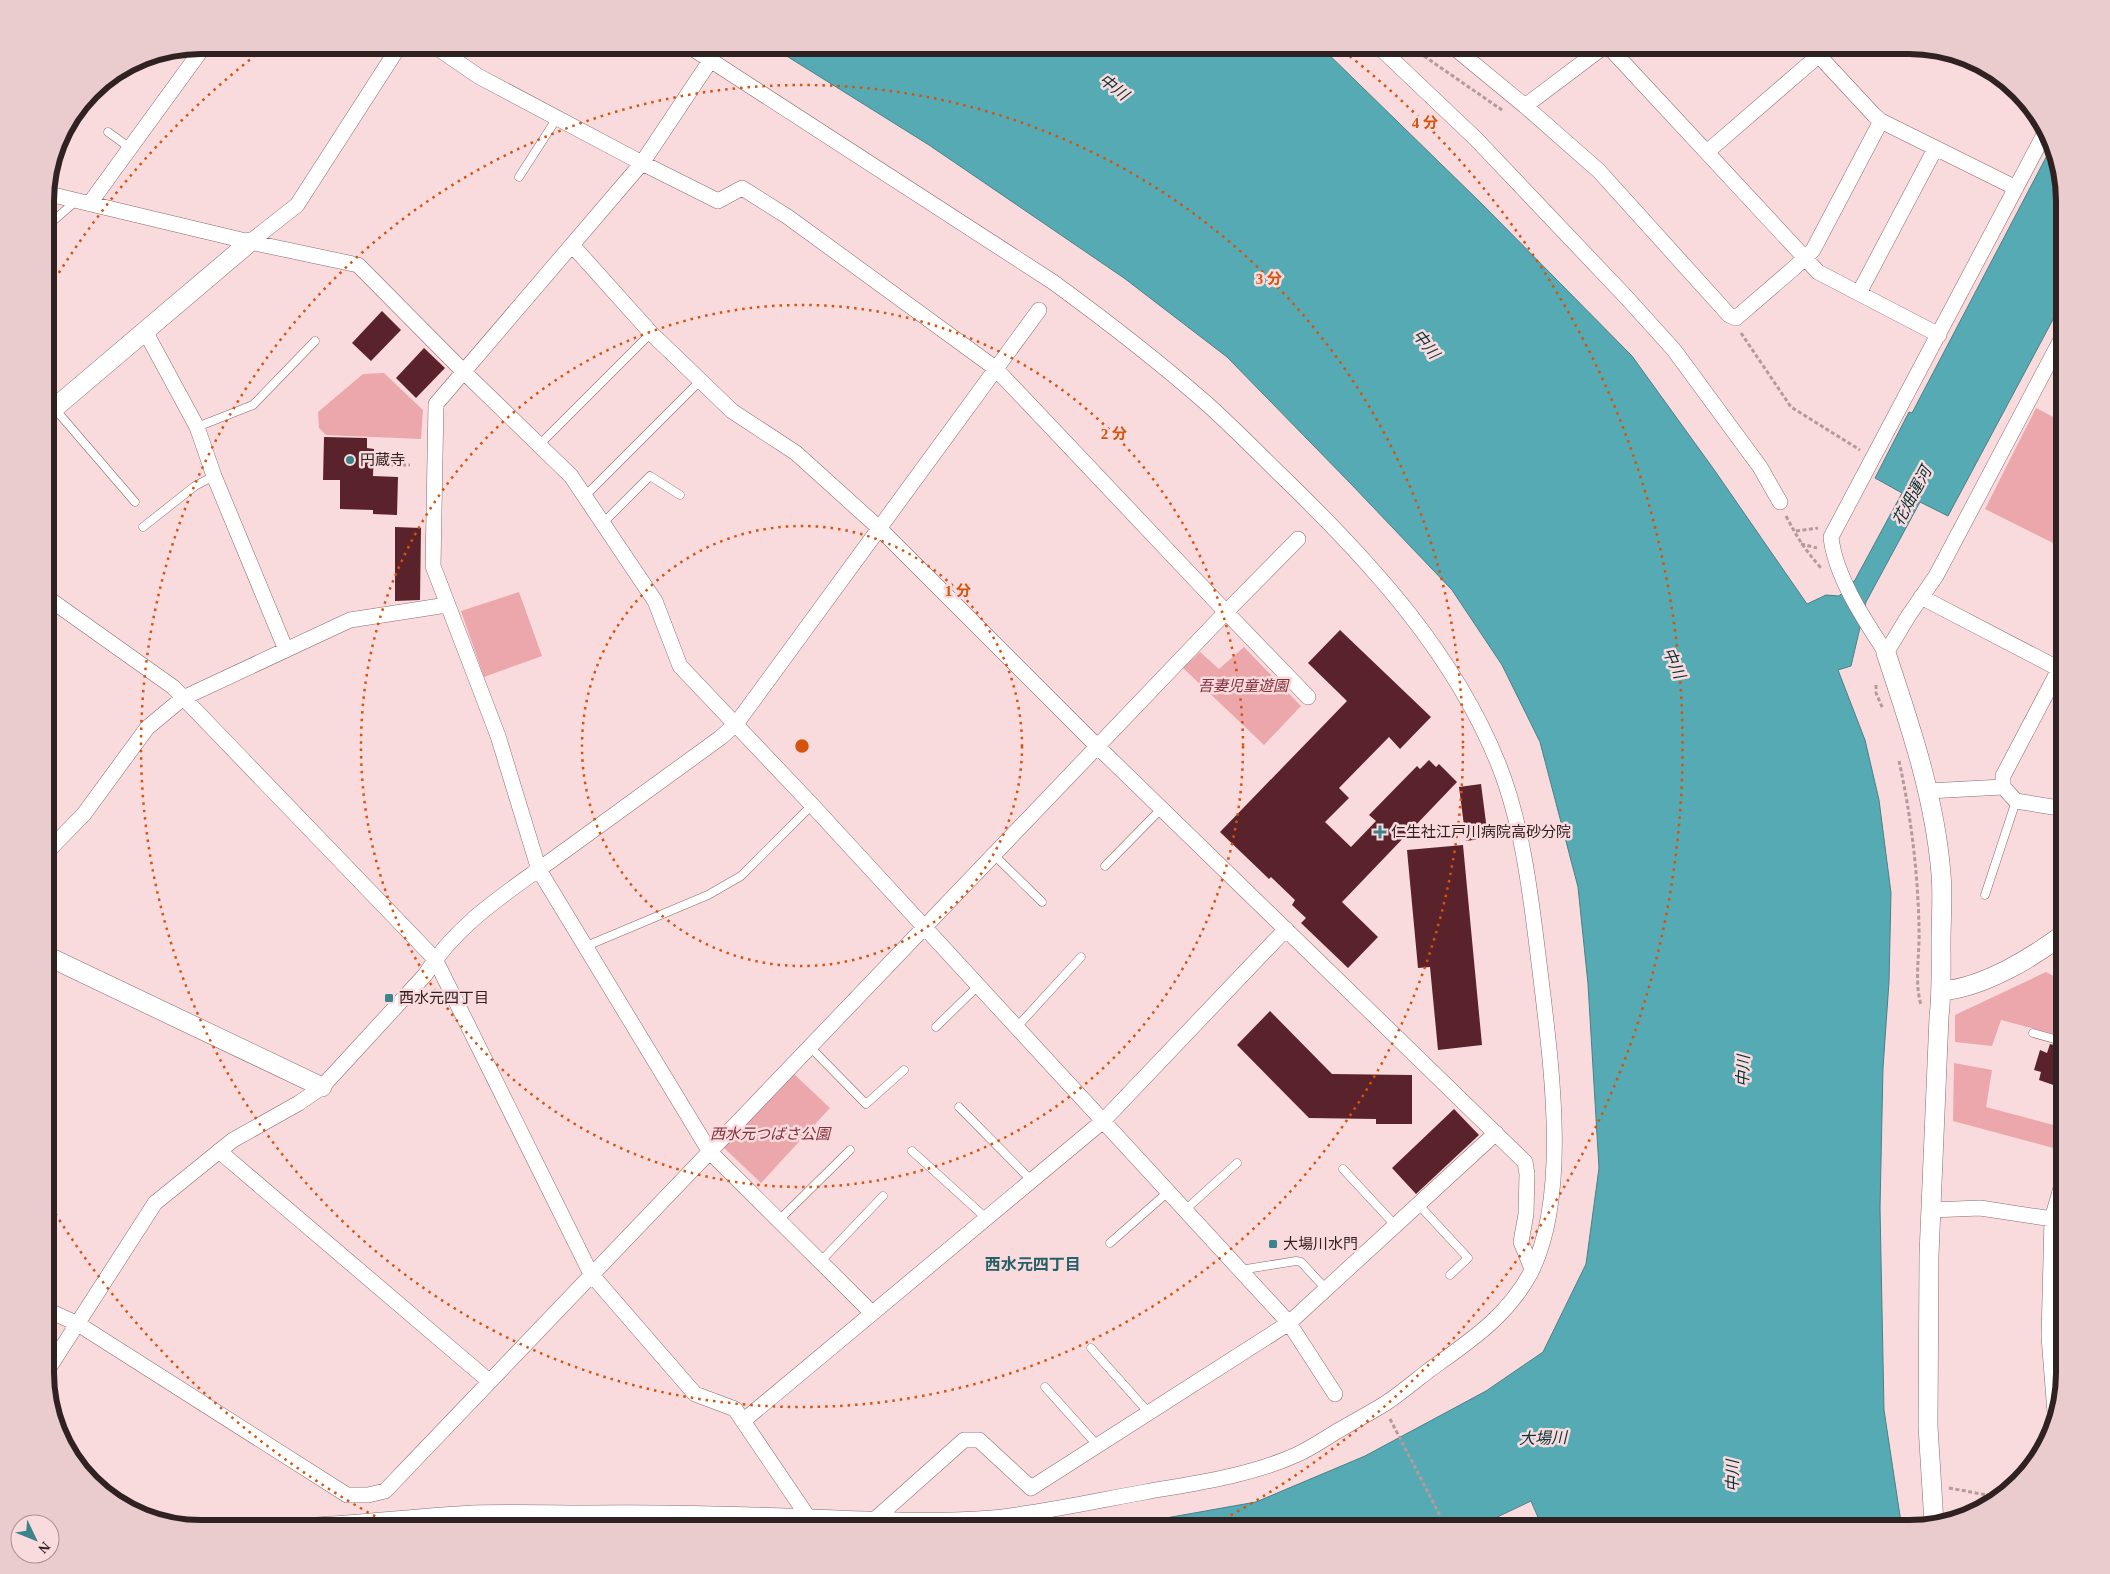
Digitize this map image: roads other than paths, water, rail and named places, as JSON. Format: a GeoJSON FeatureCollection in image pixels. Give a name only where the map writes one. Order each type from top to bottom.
{"type":"FeatureCollection","features":[{"type":"Feature","properties":{"kind":"street"},"geometry":{"type":"LineString","coordinates":[[83,202],[130,148],[198,54]]}},
{"type":"Feature","properties":{"kind":"street"},"geometry":{"type":"LineString","coordinates":[[54,409],[250,242],[297,205],[394,54]]}},
{"type":"Feature","properties":{"kind":"street"},"geometry":{"type":"LineString","coordinates":[[445,54],[478,76],[718,201],[742,188],[788,217],[995,368],[1308,697]]}},
{"type":"Feature","properties":{"kind":"street"},"geometry":{"type":"LineString","coordinates":[[700,54],[1053,282],[1108,322],[1204,402],[1254,448],[1356,551],[1390,590],[1454,676],[1473,708],[1486,736],[1509,796],[1522,848],[1539,959],[1550,1072],[1553,1164],[1550,1214],[1544,1241],[1532,1269],[1514,1299],[1495,1321],[1383,1405],[1300,1453],[1252,1471],[1069,1506],[995,1517],[904,1520]]}},
{"type":"Feature","properties":{"kind":"street"},"geometry":{"type":"LineString","coordinates":[[1386,54],[1476,139],[1674,350],[1760,467],[1780,502]]}},
{"type":"Feature","properties":{"kind":"street"},"geometry":{"type":"LineString","coordinates":[[1462,54],[1599,171],[1729,315],[1736,318],[1813,250],[1882,121]]}},
{"type":"Feature","properties":{"kind":"street"},"geometry":{"type":"LineString","coordinates":[[1525,106],[1594,54]]}},
{"type":"Feature","properties":{"kind":"street"},"geometry":{"type":"LineString","coordinates":[[1614,54],[1818,272],[1939,335]]}},
{"type":"Feature","properties":{"kind":"street"},"geometry":{"type":"LineString","coordinates":[[1707,152],[1809,54]]}},
{"type":"Feature","properties":{"kind":"street"},"geometry":{"type":"LineString","coordinates":[[1817,54],[1882,121],[2016,188]]}},
{"type":"Feature","properties":{"kind":"street"},"geometry":{"type":"LineString","coordinates":[[710,61],[642,163],[436,404],[433,566],[498,736],[538,870],[710,1152],[872,1313]]}},
{"type":"Feature","properties":{"kind":"street"},"geometry":{"type":"LineString","coordinates":[[1934,1518],[1928,1426],[1929,1254],[1939,1017],[1942,991],[1941,875],[1928,791],[1909,722],[1886,654],[1869,627],[1844,579],[1832,552],[1831,537],[2042,138]]}},
{"type":"Feature","properties":{"kind":"street"},"geometry":{"type":"LineString","coordinates":[[1859,293],[1935,149]]}},
{"type":"Feature","properties":{"kind":"street"},"geometry":{"type":"LineString","coordinates":[[54,196],[250,242],[358,265],[571,476],[656,601],[680,666],[812,804],[1289,1323],[1335,1394]]}},
{"type":"Feature","properties":{"kind":"street"},"geometry":{"type":"LineString","coordinates":[[572,245],[651,333],[732,411],[796,453],[879,528],[1098,747],[1525,1162],[1527,1174],[1526,1214],[1521,1242],[1532,1269]]}},
{"type":"Feature","properties":{"kind":"street"},"geometry":{"type":"LineString","coordinates":[[54,1360],[155,1203],[232,1140],[322,1087],[425,975],[435,959],[460,930],[538,870],[720,738],[736,724],[1038,310]]}},
{"type":"Feature","properties":{"kind":"street"},"geometry":{"type":"LineString","coordinates":[[145,331],[197,427],[214,476],[286,650]]}},
{"type":"Feature","properties":{"kind":"street"},"geometry":{"type":"LineString","coordinates":[[1886,654],[1936,576],[2056,353]]}},
{"type":"Feature","properties":{"kind":"street"},"geometry":{"type":"LineString","coordinates":[[54,1313],[78,1324],[347,1495],[385,1491],[591,1274],[1298,539]]}},
{"type":"Feature","properties":{"kind":"street"},"geometry":{"type":"LineString","coordinates":[[1921,597],[2056,663]]}},
{"type":"Feature","properties":{"kind":"street"},"geometry":{"type":"LineString","coordinates":[[54,602],[173,686],[435,959],[591,1274],[690,1390],[695,1394],[735,1409],[808,1517]]}},
{"type":"Feature","properties":{"kind":"street"},"geometry":{"type":"LineString","coordinates":[[54,845],[84,814],[147,728],[183,698],[350,620],[447,605]]}},
{"type":"Feature","properties":{"kind":"street"},"geometry":{"type":"LineString","coordinates":[[2056,679],[2003,776],[2003,787],[2016,801],[2056,808]]}},
{"type":"Feature","properties":{"kind":"street"},"geometry":{"type":"LineString","coordinates":[[1928,791],[2003,787]]}},
{"type":"Feature","properties":{"kind":"street"},"geometry":{"type":"LineString","coordinates":[[743,1421],[1103,1122],[1286,929]]}},
{"type":"Feature","properties":{"kind":"street"},"geometry":{"type":"LineString","coordinates":[[1942,991],[1961,989],[1977,983],[2014,966],[2056,939]]}},
{"type":"Feature","properties":{"kind":"street"},"geometry":{"type":"LineString","coordinates":[[54,959],[322,1087]]}},
{"type":"Feature","properties":{"kind":"street"},"geometry":{"type":"LineString","coordinates":[[874,1520],[964,1440],[979,1440],[1031,1488],[1289,1323],[1496,1133]]}},
{"type":"Feature","properties":{"kind":"street"},"geometry":{"type":"LineString","coordinates":[[219,1150],[490,1381]]}},
{"type":"Feature","properties":{"kind":"street"},"geometry":{"type":"LineString","coordinates":[[1931,1210],[1980,1208],[2056,1220]]}},
{"type":"Feature","properties":{"kind":"street"},"geometry":{"type":"LineString","coordinates":[[2054,1396],[2050,1337],[2056,1259]]}},
{"type":"Feature","properties":{"kind":"street"},"geometry":{"type":"LineString","coordinates":[[372,1520],[482,1513],[610,1512],[857,1520]]}},
{"type":"Feature","properties":{"kind":"lane"},"geometry":{"type":"LineString","coordinates":[[520,177],[557,118]]}},
{"type":"Feature","properties":{"kind":"lane"},"geometry":{"type":"LineString","coordinates":[[108,132],[130,148]]}},
{"type":"Feature","properties":{"kind":"lane"},"geometry":{"type":"LineString","coordinates":[[54,222],[83,202]]}},
{"type":"Feature","properties":{"kind":"lane"},"geometry":{"type":"LineString","coordinates":[[539,445],[651,333]]}},
{"type":"Feature","properties":{"kind":"lane"},"geometry":{"type":"LineString","coordinates":[[197,427],[252,405],[315,341]]}},
{"type":"Feature","properties":{"kind":"lane"},"geometry":{"type":"LineString","coordinates":[[585,496],[701,380]]}},
{"type":"Feature","properties":{"kind":"lane"},"geometry":{"type":"LineString","coordinates":[[54,416],[135,502]]}},
{"type":"Feature","properties":{"kind":"lane"},"geometry":{"type":"LineString","coordinates":[[143,527],[194,486],[214,476]]}},
{"type":"Feature","properties":{"kind":"lane"},"geometry":{"type":"LineString","coordinates":[[603,522],[650,476],[680,495]]}},
{"type":"Feature","properties":{"kind":"lane"},"geometry":{"type":"LineString","coordinates":[[1985,894],[2016,801]]}},
{"type":"Feature","properties":{"kind":"lane"},"geometry":{"type":"LineString","coordinates":[[584,947],[708,894],[741,876],[812,804]]}},
{"type":"Feature","properties":{"kind":"lane"},"geometry":{"type":"LineString","coordinates":[[1105,866],[1162,808]]}},
{"type":"Feature","properties":{"kind":"lane"},"geometry":{"type":"LineString","coordinates":[[995,856],[1042,902]]}},
{"type":"Feature","properties":{"kind":"lane"},"geometry":{"type":"LineString","coordinates":[[1016,1028],[1080,957]]}},
{"type":"Feature","properties":{"kind":"lane"},"geometry":{"type":"LineString","coordinates":[[936,1027],[978,986]]}},
{"type":"Feature","properties":{"kind":"lane"},"geometry":{"type":"LineString","coordinates":[[2033,1032],[2056,1039]]}},
{"type":"Feature","properties":{"kind":"lane"},"geometry":{"type":"LineString","coordinates":[[810,1047],[866,1104],[904,1070]]}},
{"type":"Feature","properties":{"kind":"lane"},"geometry":{"type":"LineString","coordinates":[[959,1107],[1031,1180]]}},
{"type":"Feature","properties":{"kind":"lane"},"geometry":{"type":"LineString","coordinates":[[778,1221],[850,1150]]}},
{"type":"Feature","properties":{"kind":"lane"},"geometry":{"type":"LineString","coordinates":[[912,1151],[986,1218]]}},
{"type":"Feature","properties":{"kind":"lane"},"geometry":{"type":"LineString","coordinates":[[1184,1210],[1237,1163]]}},
{"type":"Feature","properties":{"kind":"lane"},"geometry":{"type":"LineString","coordinates":[[1343,1169],[1395,1225]]}},
{"type":"Feature","properties":{"kind":"lane"},"geometry":{"type":"LineString","coordinates":[[1110,1243],[1168,1192]]}},
{"type":"Feature","properties":{"kind":"lane"},"geometry":{"type":"LineString","coordinates":[[820,1262],[883,1196]]}},
{"type":"Feature","properties":{"kind":"lane"},"geometry":{"type":"LineString","coordinates":[[1418,1204],[1468,1258],[1450,1275]]}},
{"type":"Feature","properties":{"kind":"lane"},"geometry":{"type":"LineString","coordinates":[[1240,1270],[1296,1260],[1301,1262],[1326,1289]]}},
{"type":"Feature","properties":{"kind":"lane"},"geometry":{"type":"LineString","coordinates":[[1091,1348],[1149,1413]]}},
{"type":"Feature","properties":{"kind":"lane"},"geometry":{"type":"LineString","coordinates":[[1045,1387],[1098,1446]]}},
{"type":"Feature","properties":{"kind":"water"},"geometry":{"type":"Polygon","coordinates":[[[783,54],[1328,54],[1482,204],[1632,356],[1715,471],[1807,604],[1826,595],[1839,596],[1855,580],[1902,493],[1875,478],[1909,412],[1912,413],[2048,153],[2056,191],[2056,314],[1948,516],[1920,502],[1866,602],[1851,666],[1838,670],[1865,740],[1879,800],[1891,893],[1889,982],[1883,1068],[1880,1208],[1884,1410],[1901,1520],[1539,1520],[1531,1501],[1491,1520],[1155,1520],[1256,1502],[1365,1456],[1486,1391],[1543,1352],[1586,1264],[1599,1168],[1588,984],[1578,887],[1540,742],[1502,665],[1452,590],[1227,357],[1124,278],[929,145],[783,54]]]}},
{"type":"Feature","properties":{"kind":"place","name":"円蔵寺"},"geometry":{"type":"Point","coordinates":[350,460]}},
{"type":"Feature","properties":{"kind":"place","name":"仁生社江戸川病院高砂分院"},"geometry":{"type":"Point","coordinates":[1380,832]}},
{"type":"Feature","properties":{"kind":"place","name":"西水元四丁目"},"geometry":{"type":"Point","coordinates":[389,998]}},
{"type":"Feature","properties":{"kind":"place","name":"大場川水門"},"geometry":{"type":"Point","coordinates":[1273,1244]}},
{"type":"Feature","properties":{"kind":"district","name":"西水元四丁目"},"geometry":{"type":"Point","coordinates":[1033,1264]}},
{"type":"Feature","properties":{"kind":"water label","name":"中川"},"geometry":{"type":"Point","coordinates":[1114,87]}},
{"type":"Feature","properties":{"kind":"water label","name":"中川"},"geometry":{"type":"Point","coordinates":[1426,344]}},
{"type":"Feature","properties":{"kind":"water label","name":"花畑運河"},"geometry":{"type":"Point","coordinates":[1912,496]}},
{"type":"Feature","properties":{"kind":"water label","name":"中川"},"geometry":{"type":"Point","coordinates":[1674,663]}},
{"type":"Feature","properties":{"kind":"water label","name":"中川"},"geometry":{"type":"Point","coordinates":[1743,1071]}},
{"type":"Feature","properties":{"kind":"water label","name":"大場川"},"geometry":{"type":"Point","coordinates":[1543,1438]}},
{"type":"Feature","properties":{"kind":"water label","name":"中川"},"geometry":{"type":"Point","coordinates":[1732,1476]}},
{"type":"Feature","properties":{"kind":"park label","name":"吾妻児童遊園"},"geometry":{"type":"Point","coordinates":[1243,686]}},
{"type":"Feature","properties":{"kind":"park label","name":"西水元つばさ公園"},"geometry":{"type":"Point","coordinates":[770,1134]}}]}
